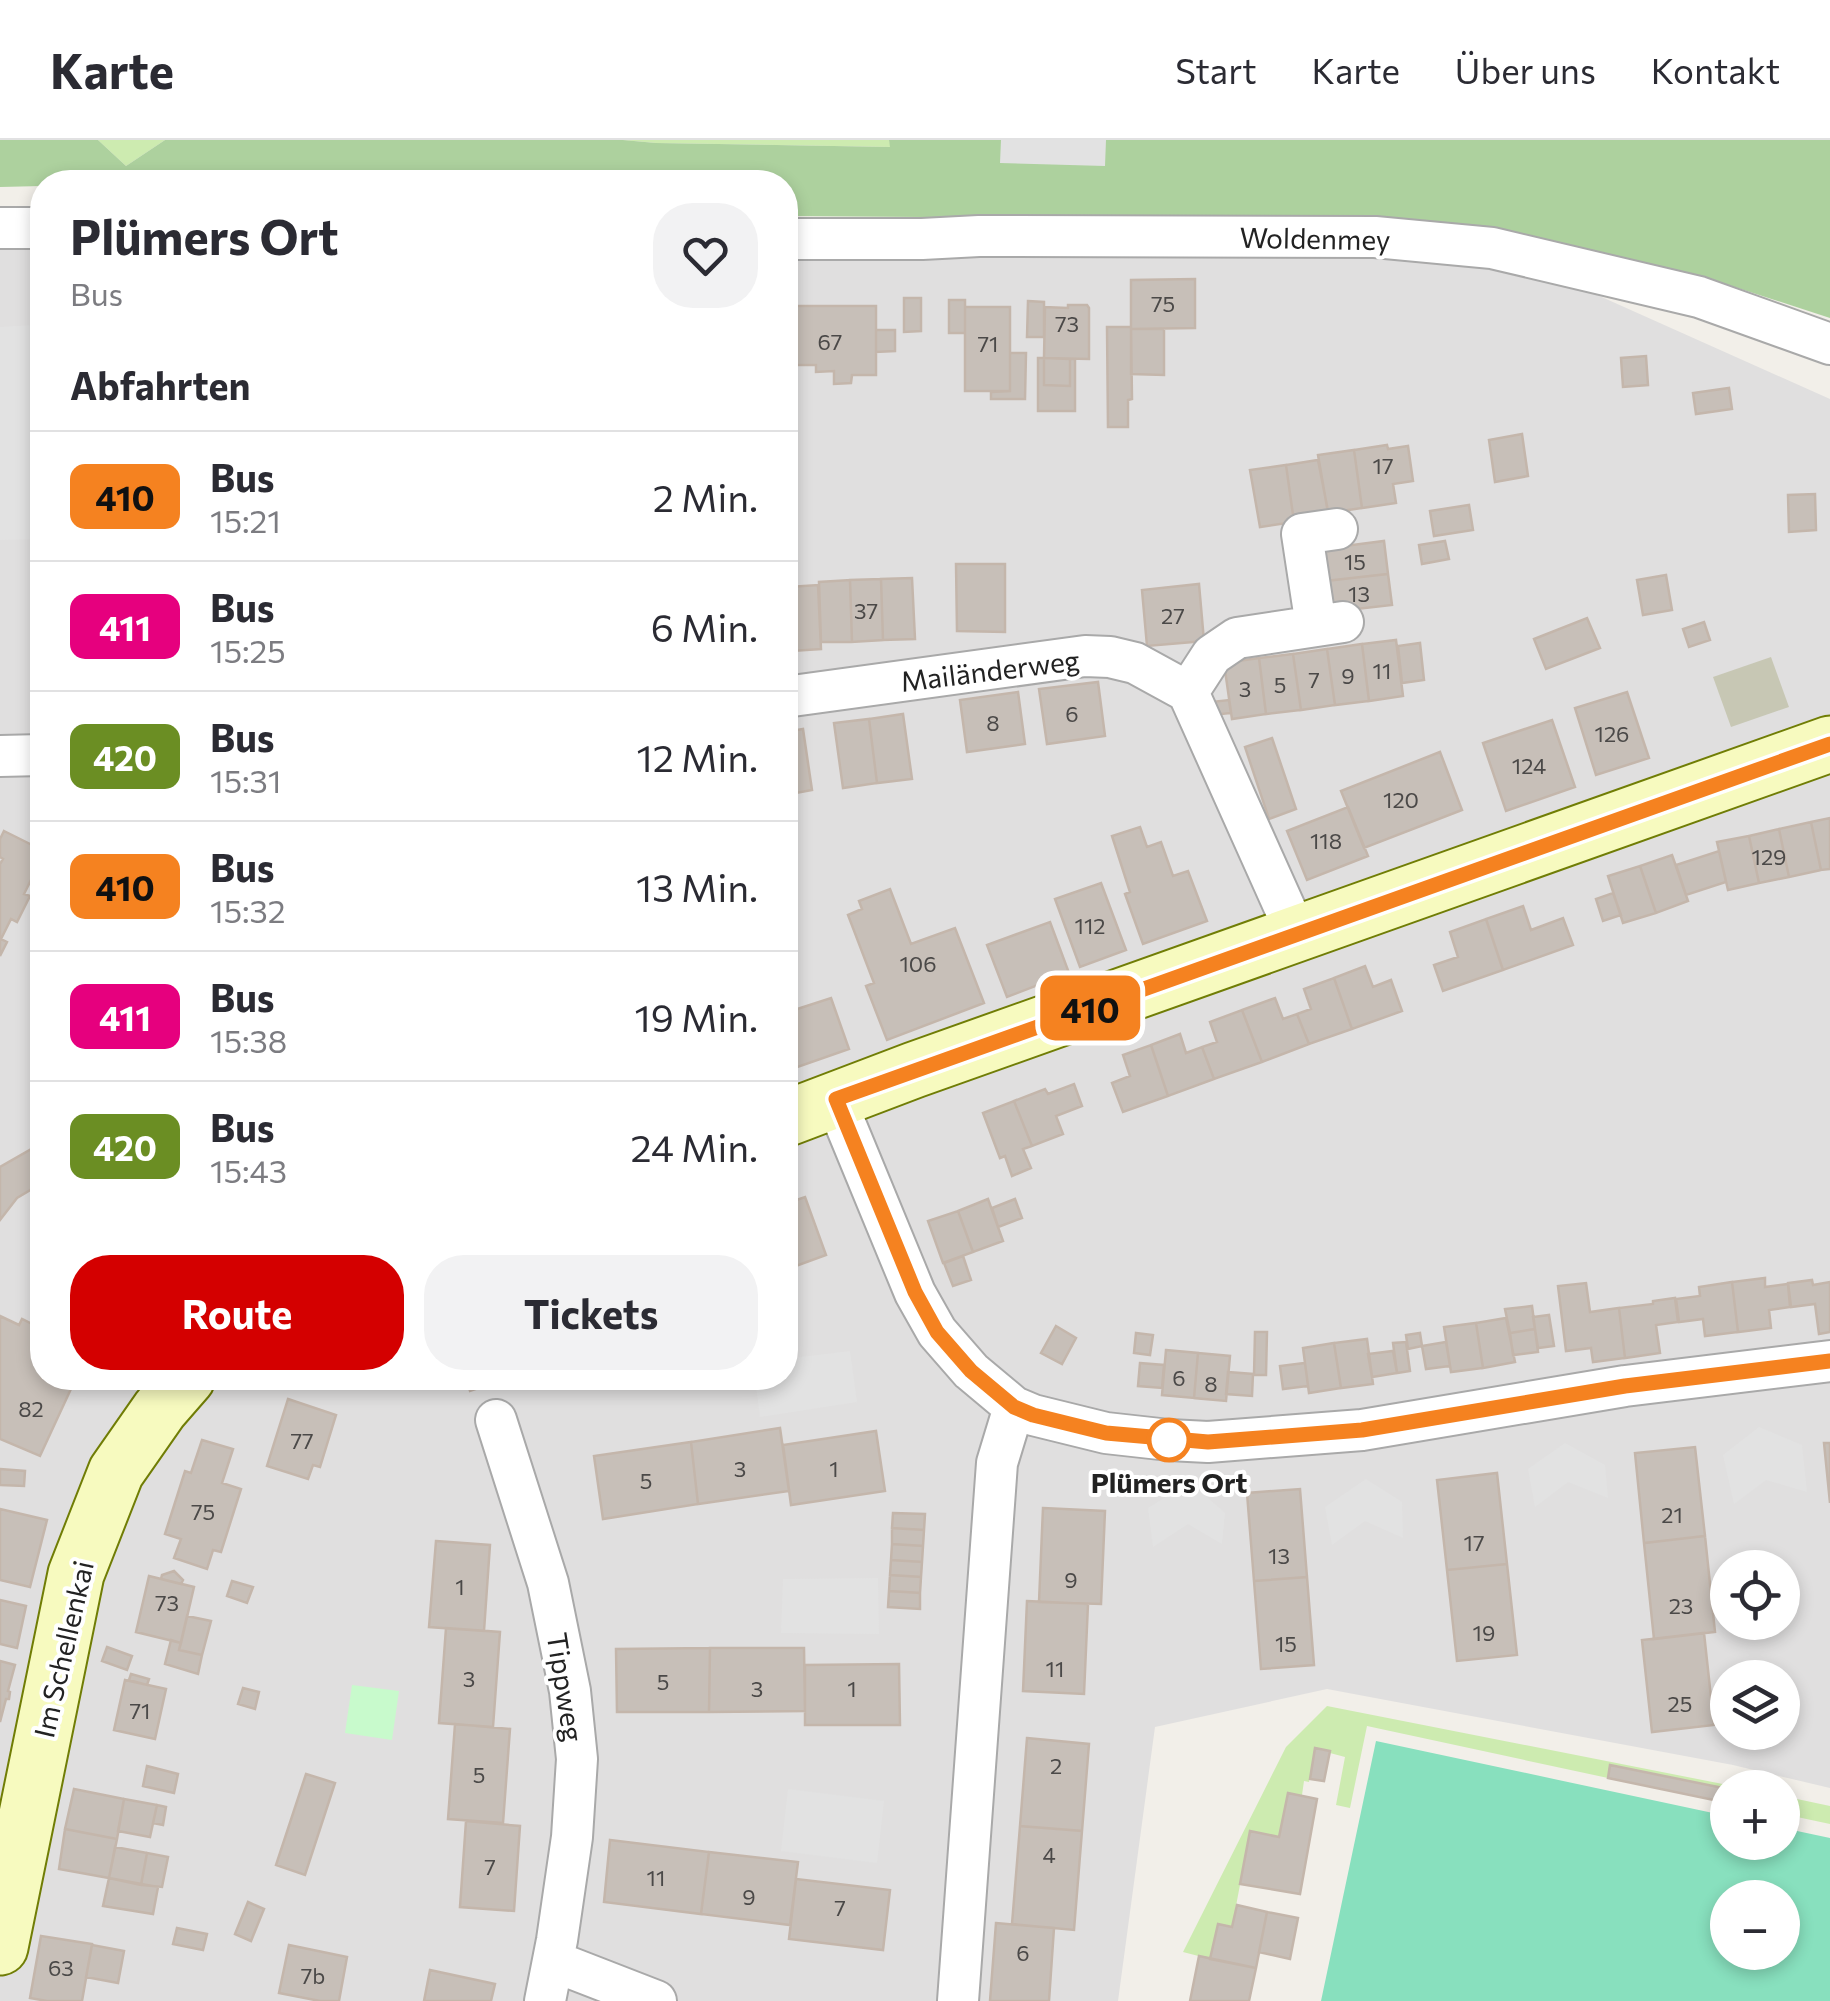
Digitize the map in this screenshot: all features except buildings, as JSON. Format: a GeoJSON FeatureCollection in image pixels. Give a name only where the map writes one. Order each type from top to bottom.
{"type":"FeatureCollection","features":[{"type":"Feature","properties":{"kind":"street"},"geometry":{"type":"LineString","coordinates":[[0,228],[30,228]]}},
{"type":"Feature","properties":{"kind":"street","name":"Woldenmey"},"geometry":{"type":"LineString","coordinates":[[798,239],[1375,237],[1492,248],[1698,297],[1830,344]]}},
{"type":"Feature","properties":{"kind":"street"},"geometry":{"type":"LineString","coordinates":[[1297,935],[1188,692],[1212,655],[1237,638],[1329,624],[1302,534],[1337,529]]}},
{"type":"Feature","properties":{"kind":"street","name":"Mailänderweg"},"geometry":{"type":"LineString","coordinates":[[798,695],[1085,656],[1134,663],[1188,692]]}},
{"type":"Feature","properties":{"kind":"street"},"geometry":{"type":"LineString","coordinates":[[798,1113],[1830,744]]}},
{"type":"Feature","properties":{"kind":"street"},"geometry":{"type":"LineString","coordinates":[[0,756],[30,755]]}},
{"type":"Feature","properties":{"kind":"street"},"geometry":{"type":"LineString","coordinates":[[836,1099],[915,1292],[937,1332],[971,1371],[1014,1407],[1033,1415],[1106,1433],[1208,1442],[1362,1430],[1625,1386],[1830,1361]]}},
{"type":"Feature","properties":{"kind":"street","name":"Im Schellenkai"},"geometry":{"type":"LineString","coordinates":[[0,1946],[76,1574],[116,1472],[177,1390]]}},
{"type":"Feature","properties":{"kind":"street"},"geometry":{"type":"LineString","coordinates":[[958,2001],[997,1463],[1014,1407]]}},
{"type":"Feature","properties":{"kind":"street","name":"Tippweg"},"geometry":{"type":"LineString","coordinates":[[496,1420],[548,1582],[570,1692],[577,1760],[572,1836],[544,2001]]}},
{"type":"Feature","properties":{"kind":"street"},"geometry":{"type":"LineString","coordinates":[[553,1961],[656,2001]]}},
{"type":"Feature","properties":{"kind":"shaded area"},"geometry":{"type":"Polygon","coordinates":[[[1001,140],[1106,140],[1105,166],[1000,163],[1001,140]]]}},
{"type":"Feature","properties":{"kind":"shaded area"},"geometry":{"type":"Polygon","coordinates":[[[30,233],[30,1390],[798,1390],[798,239],[1492,248],[1830,399],[1830,1788],[1800,1781],[1800,1770],[1754,1770],[1327,1689],[1155,1727],[1118,2001],[0,2001],[0,237],[30,233]]]}},
{"type":"Feature","properties":{"kind":"shaded area"},"geometry":{"type":"Polygon","coordinates":[[[30,325],[30,539],[0,540],[0,327],[30,325]]]}},
{"type":"Feature","properties":{"kind":"shaded area"},"geometry":{"type":"Polygon","coordinates":[[[1771,657],[1789,707],[1731,727],[1713,677],[1771,657]]]}},
{"type":"Feature","properties":{"kind":"shaded area"},"geometry":{"type":"Polygon","coordinates":[[[850,1351],[857,1402],[760,1417],[757,1390],[798,1390],[798,1357],[850,1351]]]}},
{"type":"Feature","properties":{"kind":"shaded area"},"geometry":{"type":"Polygon","coordinates":[[[1759,1427],[1802,1445],[1807,1492],[1766,1480],[1734,1504],[1723,1455],[1759,1427]]]}},
{"type":"Feature","properties":{"kind":"shaded area"},"geometry":{"type":"Polygon","coordinates":[[[1565,1443],[1605,1465],[1608,1498],[1568,1482],[1535,1507],[1528,1469],[1565,1443]]]}},
{"type":"Feature","properties":{"kind":"shaded area"},"geometry":{"type":"Polygon","coordinates":[[[1366,1479],[1402,1502],[1403,1538],[1365,1521],[1332,1545],[1325,1507],[1366,1479]]]}},
{"type":"Feature","properties":{"kind":"shaded area"},"geometry":{"type":"Polygon","coordinates":[[[1190,1482],[1225,1513],[1222,1544],[1188,1524],[1153,1547],[1148,1508],[1190,1482]]]}},
{"type":"Feature","properties":{"kind":"shaded area"},"geometry":{"type":"Polygon","coordinates":[[[878,1578],[879,1634],[781,1633],[783,1579],[878,1578]]]}},
{"type":"Feature","properties":{"kind":"shaded area"},"geometry":{"type":"Polygon","coordinates":[[[788,1789],[884,1801],[877,1863],[781,1851],[788,1789]]]}},
{"type":"Feature","properties":{"kind":"green space"},"geometry":{"type":"Polygon","coordinates":[[[0,140],[98,140],[126,166],[165,140],[623,140],[890,147],[889,140],[1830,140],[1830,318],[1710,279],[1492,248],[922,239],[922,217],[798,216],[798,170],[30,170],[30,186],[0,187],[0,140]]]}},
{"type":"Feature","properties":{"kind":"green space"},"geometry":{"type":"Polygon","coordinates":[[[98,140],[165,140],[126,166],[98,140]]]}},
{"type":"Feature","properties":{"kind":"green space"},"geometry":{"type":"Polygon","coordinates":[[[623,140],[889,140],[891,147],[656,143],[623,140]]]}},
{"type":"Feature","properties":{"kind":"green space"},"geometry":{"type":"Polygon","coordinates":[[[352,1685],[399,1691],[392,1740],[345,1733],[352,1685]]]}},
{"type":"Feature","properties":{"kind":"green space"},"geometry":{"type":"Polygon","coordinates":[[[1327,1706],[1710,1781],[1710,1786],[1610,1766],[1608,1778],[1367,1726],[1350,1808],[1336,1805],[1345,1757],[1315,1749],[1309,1782],[1304,1781],[1302,1795],[1288,1793],[1279,1837],[1250,1832],[1232,1927],[1218,1925],[1210,1959],[1183,1952],[1286,1747],[1327,1706]]]}},
{"type":"Feature","properties":{"kind":"green space"},"geometry":{"type":"Polygon","coordinates":[[[1376,1741],[1710,1812],[1710,1860],[1800,1860],[1800,1832],[1830,1838],[1830,2001],[1321,2001],[1376,1741]]]}},
{"type":"Feature","properties":{"kind":"green space"},"geometry":{"type":"Polygon","coordinates":[[[1800,1800],[1830,1806],[1830,1824],[1800,1818],[1800,1800]]]}},
{"type":"Feature","properties":{"kind":"bus line","name":"410"},"geometry":{"type":"LineString","coordinates":[[1830,744],[836,1099],[915,1292],[937,1332],[971,1371],[1014,1407],[1033,1415],[1106,1433],[1208,1442],[1362,1430],[1625,1386],[1830,1361]]}},
{"type":"Feature","properties":{"kind":"place","name":"Plümers Ort"},"geometry":{"type":"Point","coordinates":[1169,1440]}}]}
